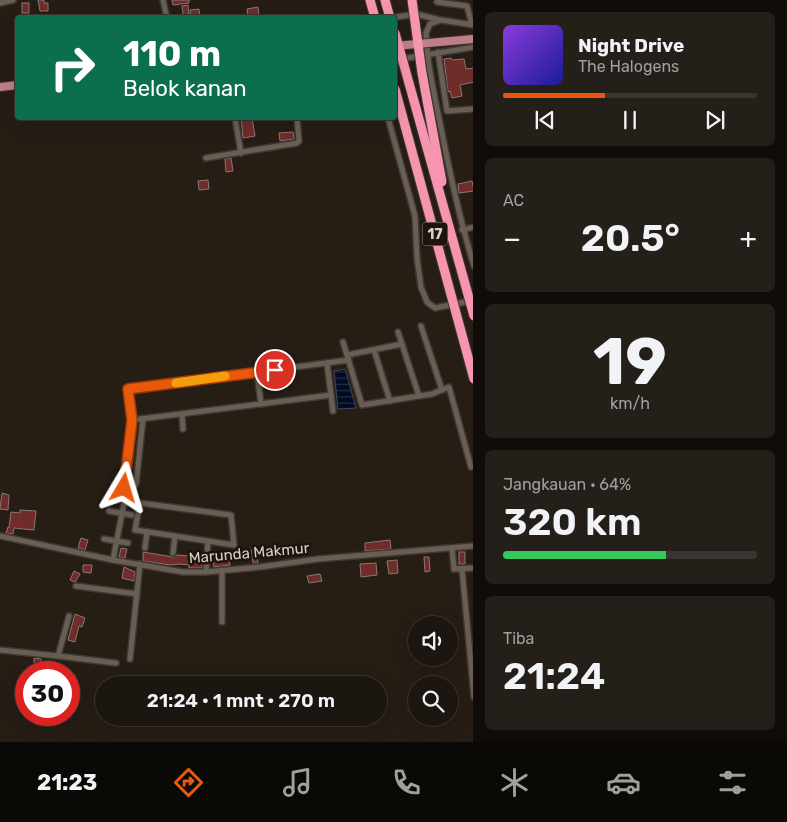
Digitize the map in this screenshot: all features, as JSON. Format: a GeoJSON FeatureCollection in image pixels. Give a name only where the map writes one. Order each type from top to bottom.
{"type":"FeatureCollection","features":[{"type":"Feature","properties":{"kind":"highway"},"geometry":{"type":"LineString","coordinates":[[370,0],[374,15]]}},
{"type":"Feature","properties":{"kind":"highway"},"geometry":{"type":"LineString","coordinates":[[385,0],[390,15]]}},
{"type":"Feature","properties":{"kind":"highway"},"geometry":{"type":"LineString","coordinates":[[412,0],[422,73],[450,229]]}},
{"type":"Feature","properties":{"kind":"highway","name":"17"},"geometry":{"type":"LineString","coordinates":[[397,41],[473,316]]}},
{"type":"Feature","properties":{"kind":"highway","name":"17"},"geometry":{"type":"LineString","coordinates":[[397,96],[473,379]]}},
{"type":"Feature","properties":{"kind":"main road"},"geometry":{"type":"LineString","coordinates":[[397,46],[473,39]]}},
{"type":"Feature","properties":{"kind":"main road"},"geometry":{"type":"LineString","coordinates":[[0,87],[15,85]]}},
{"type":"Feature","properties":{"kind":"street"},"geometry":{"type":"LineString","coordinates":[[0,3],[13,0]]}},
{"type":"Feature","properties":{"kind":"street"},"geometry":{"type":"LineString","coordinates":[[163,0],[166,15]]}},
{"type":"Feature","properties":{"kind":"street"},"geometry":{"type":"LineString","coordinates":[[438,1],[446,0]]}},
{"type":"Feature","properties":{"kind":"street"},"geometry":{"type":"LineString","coordinates":[[397,17],[416,14],[472,25],[467,6],[438,1]]}},
{"type":"Feature","properties":{"kind":"street"},"geometry":{"type":"LineString","coordinates":[[441,20],[430,24],[427,28],[426,39],[435,97],[462,230],[473,266]]}},
{"type":"Feature","properties":{"kind":"street"},"geometry":{"type":"LineString","coordinates":[[397,60],[473,47]]}},
{"type":"Feature","properties":{"kind":"street"},"geometry":{"type":"LineString","coordinates":[[438,52],[445,108],[447,111],[473,109]]}},
{"type":"Feature","properties":{"kind":"street"},"geometry":{"type":"LineString","coordinates":[[235,120],[241,153]]}},
{"type":"Feature","properties":{"kind":"street"},"geometry":{"type":"LineString","coordinates":[[206,158],[297,143],[297,120]]}},
{"type":"Feature","properties":{"kind":"street"},"geometry":{"type":"LineString","coordinates":[[389,120],[415,216],[420,287],[427,302],[435,308],[473,301]]}},
{"type":"Feature","properties":{"kind":"street"},"geometry":{"type":"LineString","coordinates":[[462,230],[473,227]]}},
{"type":"Feature","properties":{"kind":"street"},"geometry":{"type":"LineString","coordinates":[[421,326],[442,390]]}},
{"type":"Feature","properties":{"kind":"street"},"geometry":{"type":"LineString","coordinates":[[398,332],[419,396]]}},
{"type":"Feature","properties":{"kind":"street"},"geometry":{"type":"LineString","coordinates":[[343,342],[362,405],[432,394],[449,387],[471,467]]}},
{"type":"Feature","properties":{"kind":"street"},"geometry":{"type":"LineString","coordinates":[[113,560],[125,498],[124,488],[132,420],[128,389],[327,363],[402,344]]}},
{"type":"Feature","properties":{"kind":"street"},"geometry":{"type":"LineString","coordinates":[[374,350],[390,401]]}},
{"type":"Feature","properties":{"kind":"street"},"geometry":{"type":"LineString","coordinates":[[327,363],[332,411]]}},
{"type":"Feature","properties":{"kind":"street"},"geometry":{"type":"LineString","coordinates":[[257,372],[261,404]]}},
{"type":"Feature","properties":{"kind":"street"},"geometry":{"type":"LineString","coordinates":[[132,420],[331,395]]}},
{"type":"Feature","properties":{"kind":"street"},"geometry":{"type":"LineString","coordinates":[[182,414],[183,429]]}},
{"type":"Feature","properties":{"kind":"street"},"geometry":{"type":"LineString","coordinates":[[125,498],[136,484],[143,419]]}},
{"type":"Feature","properties":{"kind":"street"},"geometry":{"type":"LineString","coordinates":[[140,503],[231,515],[234,545],[175,536],[135,530],[140,503]]}},
{"type":"Feature","properties":{"kind":"street"},"geometry":{"type":"LineString","coordinates":[[109,511],[132,515]]}},
{"type":"Feature","properties":{"kind":"street"},"geometry":{"type":"LineString","coordinates":[[144,548],[147,532]]}},
{"type":"Feature","properties":{"kind":"street","name":"Marunda Makmur"},"geometry":{"type":"LineString","coordinates":[[0,536],[113,560],[183,572],[206,572],[318,559],[473,546]]}},
{"type":"Feature","properties":{"kind":"street"},"geometry":{"type":"LineString","coordinates":[[173,553],[175,536]]}},
{"type":"Feature","properties":{"kind":"street"},"geometry":{"type":"LineString","coordinates":[[104,539],[128,543]]}},
{"type":"Feature","properties":{"kind":"street"},"geometry":{"type":"LineString","coordinates":[[206,572],[208,541]]}},
{"type":"Feature","properties":{"kind":"street"},"geometry":{"type":"LineString","coordinates":[[452,548],[454,569],[473,568]]}},
{"type":"Feature","properties":{"kind":"street"},"geometry":{"type":"LineString","coordinates":[[130,659],[140,564]]}},
{"type":"Feature","properties":{"kind":"street"},"geometry":{"type":"LineString","coordinates":[[462,569],[473,697]]}},
{"type":"Feature","properties":{"kind":"street"},"geometry":{"type":"LineString","coordinates":[[222,570],[222,622]]}},
{"type":"Feature","properties":{"kind":"street"},"geometry":{"type":"LineString","coordinates":[[76,586],[137,594]]}},
{"type":"Feature","properties":{"kind":"street"},"geometry":{"type":"LineString","coordinates":[[58,656],[69,616]]}},
{"type":"Feature","properties":{"kind":"street"},"geometry":{"type":"LineString","coordinates":[[0,650],[116,663]]}},
{"type":"Feature","properties":{"kind":"water"},"geometry":{"type":"Polygon","coordinates":[[[345,369],[356,408],[338,409],[334,371],[345,369]]]}},
{"type":"Feature","properties":{"kind":"building"},"geometry":{"type":"Polygon","coordinates":[[[38,0],[44,0],[44,3],[48,3],[48,11],[40,11],[38,0]]]}},
{"type":"Feature","properties":{"kind":"building"},"geometry":{"type":"Polygon","coordinates":[[[172,0],[189,0],[189,3],[173,5],[172,0]]]}},
{"type":"Feature","properties":{"kind":"building"},"geometry":{"type":"Polygon","coordinates":[[[22,3],[29,3],[29,13],[22,13],[22,3]]]}},
{"type":"Feature","properties":{"kind":"building"},"geometry":{"type":"Polygon","coordinates":[[[188,5],[189,15],[183,15],[182,6],[188,5]]]}},
{"type":"Feature","properties":{"kind":"building"},"geometry":{"type":"Polygon","coordinates":[[[258,7],[259,15],[248,15],[247,9],[258,7]]]}},
{"type":"Feature","properties":{"kind":"building"},"geometry":{"type":"Polygon","coordinates":[[[199,9],[200,15],[191,15],[190,10],[199,9]]]}},
{"type":"Feature","properties":{"kind":"building"},"geometry":{"type":"Polygon","coordinates":[[[444,59],[464,59],[466,69],[473,68],[473,82],[460,85],[462,96],[452,98],[450,91],[448,92],[444,59]]]}},
{"type":"Feature","properties":{"kind":"building"},"geometry":{"type":"Polygon","coordinates":[[[241,120],[252,120],[255,136],[243,138],[241,120]]]}},
{"type":"Feature","properties":{"kind":"building"},"geometry":{"type":"Polygon","coordinates":[[[293,132],[294,139],[280,141],[279,133],[293,132]]]}},
{"type":"Feature","properties":{"kind":"building"},"geometry":{"type":"Polygon","coordinates":[[[231,158],[233,171],[226,172],[225,159],[231,158]]]}},
{"type":"Feature","properties":{"kind":"building"},"geometry":{"type":"Polygon","coordinates":[[[208,180],[209,189],[199,190],[198,181],[208,180]]]}},
{"type":"Feature","properties":{"kind":"building"},"geometry":{"type":"Polygon","coordinates":[[[472,181],[473,191],[459,193],[458,184],[472,181]]]}},
{"type":"Feature","properties":{"kind":"building"},"geometry":{"type":"Polygon","coordinates":[[[2,493],[9,495],[8,510],[0,509],[2,493]]]}},
{"type":"Feature","properties":{"kind":"building"},"geometry":{"type":"Polygon","coordinates":[[[20,510],[36,511],[34,530],[14,528],[13,534],[6,533],[9,528],[11,512],[20,513],[20,510]]]}},
{"type":"Feature","properties":{"kind":"building"},"geometry":{"type":"Polygon","coordinates":[[[81,538],[88,540],[85,550],[78,548],[81,538]]]}},
{"type":"Feature","properties":{"kind":"building"},"geometry":{"type":"Polygon","coordinates":[[[390,540],[391,549],[365,551],[365,543],[390,540]]]}},
{"type":"Feature","properties":{"kind":"building"},"geometry":{"type":"Polygon","coordinates":[[[121,548],[127,549],[125,558],[119,557],[121,548]]]}},
{"type":"Feature","properties":{"kind":"building"},"geometry":{"type":"Polygon","coordinates":[[[256,549],[258,563],[253,563],[251,550],[256,549]]]}},
{"type":"Feature","properties":{"kind":"building"},"geometry":{"type":"Polygon","coordinates":[[[143,552],[173,557],[177,555],[203,557],[202,568],[189,568],[189,565],[170,565],[143,561],[143,552]]]}},
{"type":"Feature","properties":{"kind":"building"},"geometry":{"type":"Polygon","coordinates":[[[459,552],[465,552],[465,564],[459,564],[459,552]]]}},
{"type":"Feature","properties":{"kind":"building"},"geometry":{"type":"Polygon","coordinates":[[[228,556],[230,565],[214,567],[212,557],[228,556]]]}},
{"type":"Feature","properties":{"kind":"building"},"geometry":{"type":"Polygon","coordinates":[[[424,557],[429,557],[430,571],[425,572],[424,557]]]}},
{"type":"Feature","properties":{"kind":"building"},"geometry":{"type":"Polygon","coordinates":[[[397,560],[398,573],[389,574],[387,561],[397,560]]]}},
{"type":"Feature","properties":{"kind":"building"},"geometry":{"type":"Polygon","coordinates":[[[376,563],[377,575],[361,577],[360,564],[376,563]]]}},
{"type":"Feature","properties":{"kind":"building"},"geometry":{"type":"Polygon","coordinates":[[[83,565],[92,565],[91,573],[83,572],[83,565]]]}},
{"type":"Feature","properties":{"kind":"building"},"geometry":{"type":"Polygon","coordinates":[[[124,567],[135,572],[134,581],[122,578],[124,567]]]}},
{"type":"Feature","properties":{"kind":"building"},"geometry":{"type":"Polygon","coordinates":[[[74,571],[80,574],[75,582],[70,580],[74,571]]]}},
{"type":"Feature","properties":{"kind":"building"},"geometry":{"type":"Polygon","coordinates":[[[320,574],[322,581],[309,583],[307,576],[320,574]]]}},
{"type":"Feature","properties":{"kind":"building"},"geometry":{"type":"Polygon","coordinates":[[[75,614],[85,618],[82,627],[79,626],[75,642],[68,640],[75,614]]]}},
{"type":"Feature","properties":{"kind":"building"},"geometry":{"type":"Polygon","coordinates":[[[34,658],[41,659],[41,661],[34,661],[34,658]]]}},
{"type":"Feature","properties":{"kind":"slow traffic"},"geometry":{"type":"LineString","coordinates":[[176,383],[225,376]]}},
{"type":"Feature","properties":{"kind":"route"},"geometry":{"type":"LineString","coordinates":[[124,488],[132,420],[128,389],[275,370]]}}]}
